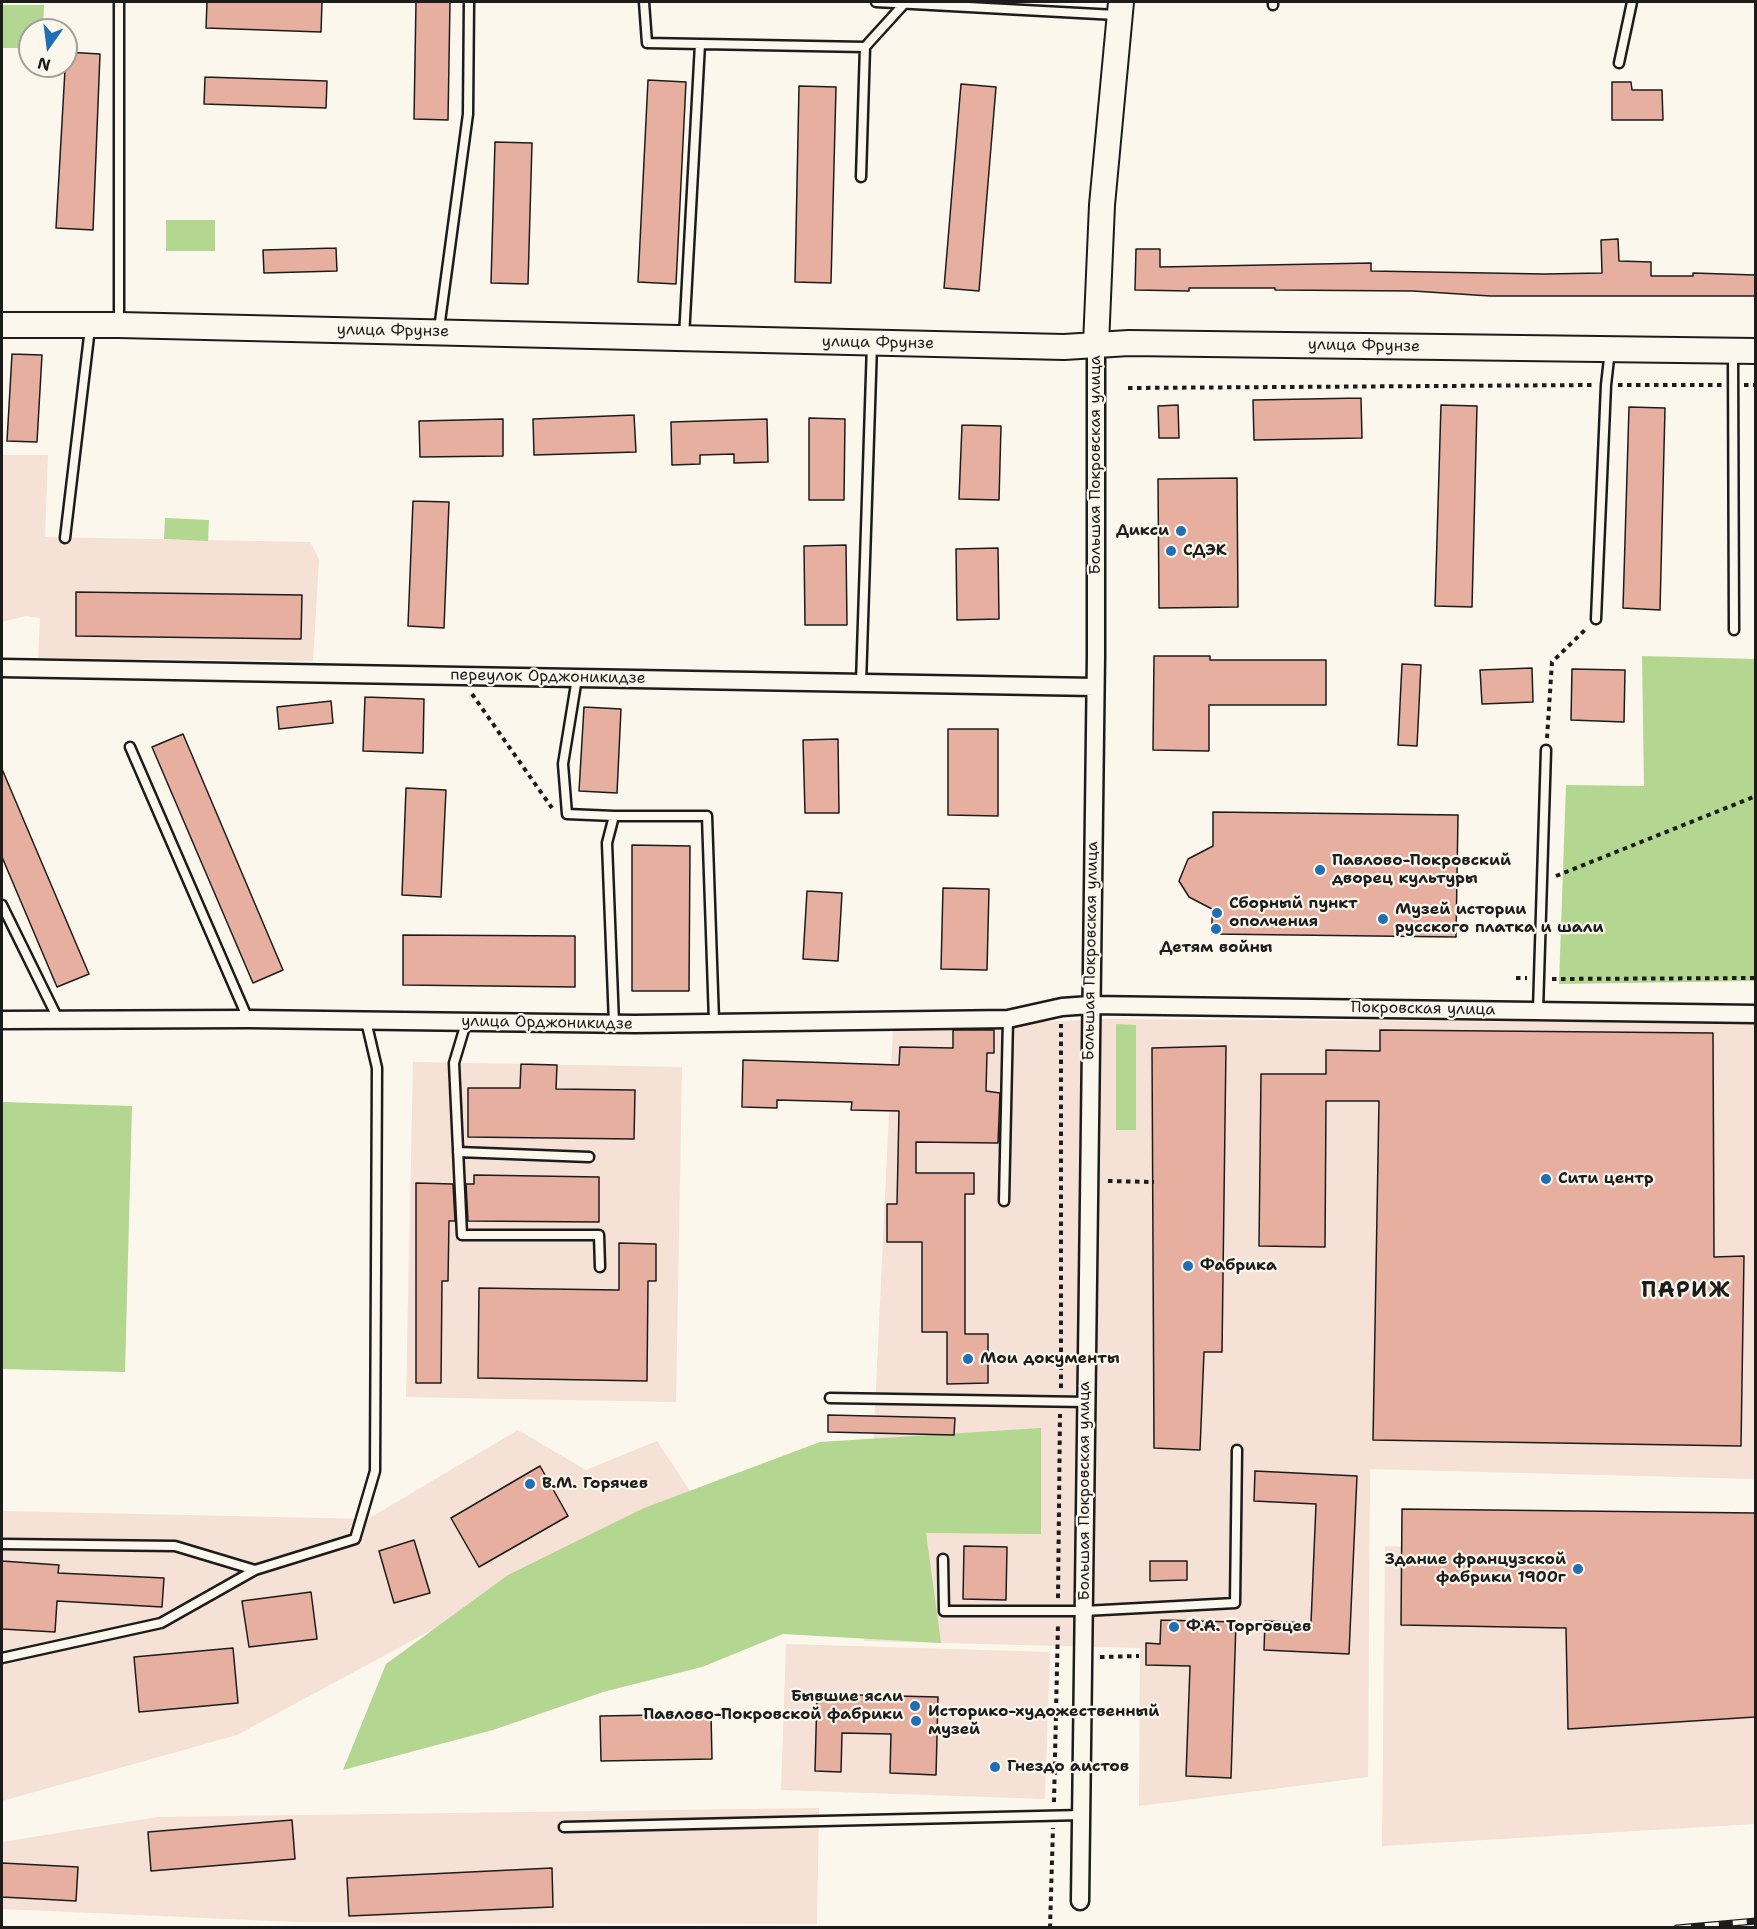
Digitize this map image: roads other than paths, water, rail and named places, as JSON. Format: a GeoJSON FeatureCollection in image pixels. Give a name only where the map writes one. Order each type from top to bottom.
{"type":"FeatureCollection","features":[{"type":"Feature","properties":{"kind":"main road","name":"Большая Покровская улица"},"geometry":{"type":"LineString","coordinates":[[1096,345],[1102,205],[1121,8]]}},
{"type":"Feature","properties":{"kind":"main road","name":"улица Фрунзе"},"geometry":{"type":"LineString","coordinates":[[2,325],[119,325],[1064,347],[1096,345],[1744,351]]}},
{"type":"Feature","properties":{"kind":"street","name":"Большая Покровская улица"},"geometry":{"type":"LineString","coordinates":[[1080,1901],[1083,1815],[1095,687],[1096,345]]}},
{"type":"Feature","properties":{"kind":"street","name":"переулок Орджоникидзе"},"geometry":{"type":"LineString","coordinates":[[2,668],[1095,687]]}},
{"type":"Feature","properties":{"kind":"street","name":"Покровская улица"},"geometry":{"type":"LineString","coordinates":[[1090,1005],[1755,1014]]}},
{"type":"Feature","properties":{"kind":"street","name":"улица Орджоникидзе"},"geometry":{"type":"LineString","coordinates":[[2,1020],[614,1024],[1008,1019],[1062,1007],[1090,1005]]}},
{"type":"Feature","properties":{"kind":"lane"},"geometry":{"type":"LineString","coordinates":[[119,2],[119,325]]}},
{"type":"Feature","properties":{"kind":"lane"},"geometry":{"type":"LineString","coordinates":[[439,332],[468,114],[470,2]]}},
{"type":"Feature","properties":{"kind":"lane"},"geometry":{"type":"LineString","coordinates":[[644,2],[647,43],[865,47]]}},
{"type":"Feature","properties":{"kind":"lane"},"geometry":{"type":"LineString","coordinates":[[876,2],[1121,8]]}},
{"type":"Feature","properties":{"kind":"lane"},"geometry":{"type":"LineString","coordinates":[[1619,63],[1632,2]]}},
{"type":"Feature","properties":{"kind":"lane"},"geometry":{"type":"LineString","coordinates":[[861,177],[865,47],[904,4]]}},
{"type":"Feature","properties":{"kind":"lane"},"geometry":{"type":"LineString","coordinates":[[684,337],[700,44]]}},
{"type":"Feature","properties":{"kind":"lane"},"geometry":{"type":"LineString","coordinates":[[65,538],[90,325]]}},
{"type":"Feature","properties":{"kind":"lane"},"geometry":{"type":"LineString","coordinates":[[861,683],[872,344]]}},
{"type":"Feature","properties":{"kind":"lane"},"geometry":{"type":"LineString","coordinates":[[1596,619],[1606,385],[1611,349]]}},
{"type":"Feature","properties":{"kind":"lane"},"geometry":{"type":"LineString","coordinates":[[1734,630],[1733,385],[1744,351]]}},
{"type":"Feature","properties":{"kind":"lane"},"geometry":{"type":"LineString","coordinates":[[577,678],[563,764],[567,814],[707,816],[714,1022]]}},
{"type":"Feature","properties":{"kind":"lane"},"geometry":{"type":"LineString","coordinates":[[130,747],[249,1020]]}},
{"type":"Feature","properties":{"kind":"lane"},"geometry":{"type":"LineString","coordinates":[[1538,1010],[1546,750]]}},
{"type":"Feature","properties":{"kind":"lane"},"geometry":{"type":"LineString","coordinates":[[614,816],[607,843],[614,1024]]}},
{"type":"Feature","properties":{"kind":"lane"},"geometry":{"type":"LineString","coordinates":[[2,905],[58,1020]]}},
{"type":"Feature","properties":{"kind":"lane"},"geometry":{"type":"LineString","coordinates":[[1004,1201],[1008,1019]]}},
{"type":"Feature","properties":{"kind":"lane"},"geometry":{"type":"LineString","coordinates":[[2,1658],[161,1623],[255,1570],[355,1539],[375,1471],[377,1068],[366,1021]]}},
{"type":"Feature","properties":{"kind":"lane"},"geometry":{"type":"LineString","coordinates":[[466,1023],[454,1063],[462,1235],[598,1235],[600,1267]]}},
{"type":"Feature","properties":{"kind":"lane"},"geometry":{"type":"LineString","coordinates":[[458,1152],[589,1157]]}},
{"type":"Feature","properties":{"kind":"lane"},"geometry":{"type":"LineString","coordinates":[[830,1398],[1086,1402]]}},
{"type":"Feature","properties":{"kind":"lane"},"geometry":{"type":"LineString","coordinates":[[943,1559],[944,1611],[1084,1611],[1234,1603],[1237,1450]]}},
{"type":"Feature","properties":{"kind":"lane"},"geometry":{"type":"LineString","coordinates":[[2,1544],[175,1546],[255,1570]]}},
{"type":"Feature","properties":{"kind":"lane"},"geometry":{"type":"LineString","coordinates":[[564,1827],[1083,1815]]}},
{"type":"Feature","properties":{"kind":"railway"},"geometry":{"type":"LineString","coordinates":[[1677,1928],[1756,1921]]}},
{"type":"Feature","properties":{"kind":"place","name":"Дикси"},"geometry":{"type":"Point","coordinates":[1181,531]}},
{"type":"Feature","properties":{"kind":"place","name":"СДЭК"},"geometry":{"type":"Point","coordinates":[1171,551]}},
{"type":"Feature","properties":{"kind":"place","name":"Павлово-Покровский дворец культуры"},"geometry":{"type":"Point","coordinates":[1320,870]}},
{"type":"Feature","properties":{"kind":"place","name":"Сборный пункт ополчения"},"geometry":{"type":"Point","coordinates":[1217,913]}},
{"type":"Feature","properties":{"kind":"place","name":"Музей истории русского платка и шали"},"geometry":{"type":"Point","coordinates":[1383,919]}},
{"type":"Feature","properties":{"kind":"place","name":"Детям войны"},"geometry":{"type":"Point","coordinates":[1216,929]}},
{"type":"Feature","properties":{"kind":"place","name":"Сити центр"},"geometry":{"type":"Point","coordinates":[1546,1179]}},
{"type":"Feature","properties":{"kind":"place","name":"Фабрика"},"geometry":{"type":"Point","coordinates":[1188,1266]}},
{"type":"Feature","properties":{"kind":"place","name":"Мои документы"},"geometry":{"type":"Point","coordinates":[968,1359]}},
{"type":"Feature","properties":{"kind":"place","name":"В.М. Горячев"},"geometry":{"type":"Point","coordinates":[530,1484]}},
{"type":"Feature","properties":{"kind":"place","name":"Здание французской фабрики 1900г"},"geometry":{"type":"Point","coordinates":[1578,1569]}},
{"type":"Feature","properties":{"kind":"place","name":"Ф.А. Торговцев"},"geometry":{"type":"Point","coordinates":[1174,1627]}},
{"type":"Feature","properties":{"kind":"place","name":"Бывшие ясли Павлово-Покровской фабрики"},"geometry":{"type":"Point","coordinates":[915,1706]}},
{"type":"Feature","properties":{"kind":"place","name":"Историко-художественный музей"},"geometry":{"type":"Point","coordinates":[916,1721]}},
{"type":"Feature","properties":{"kind":"place","name":"Гнездо аистов"},"geometry":{"type":"Point","coordinates":[995,1767]}},
{"type":"Feature","properties":{"kind":"district","name":"ПАРИЖ"},"geometry":{"type":"Point","coordinates":[1686,1291]}}]}
